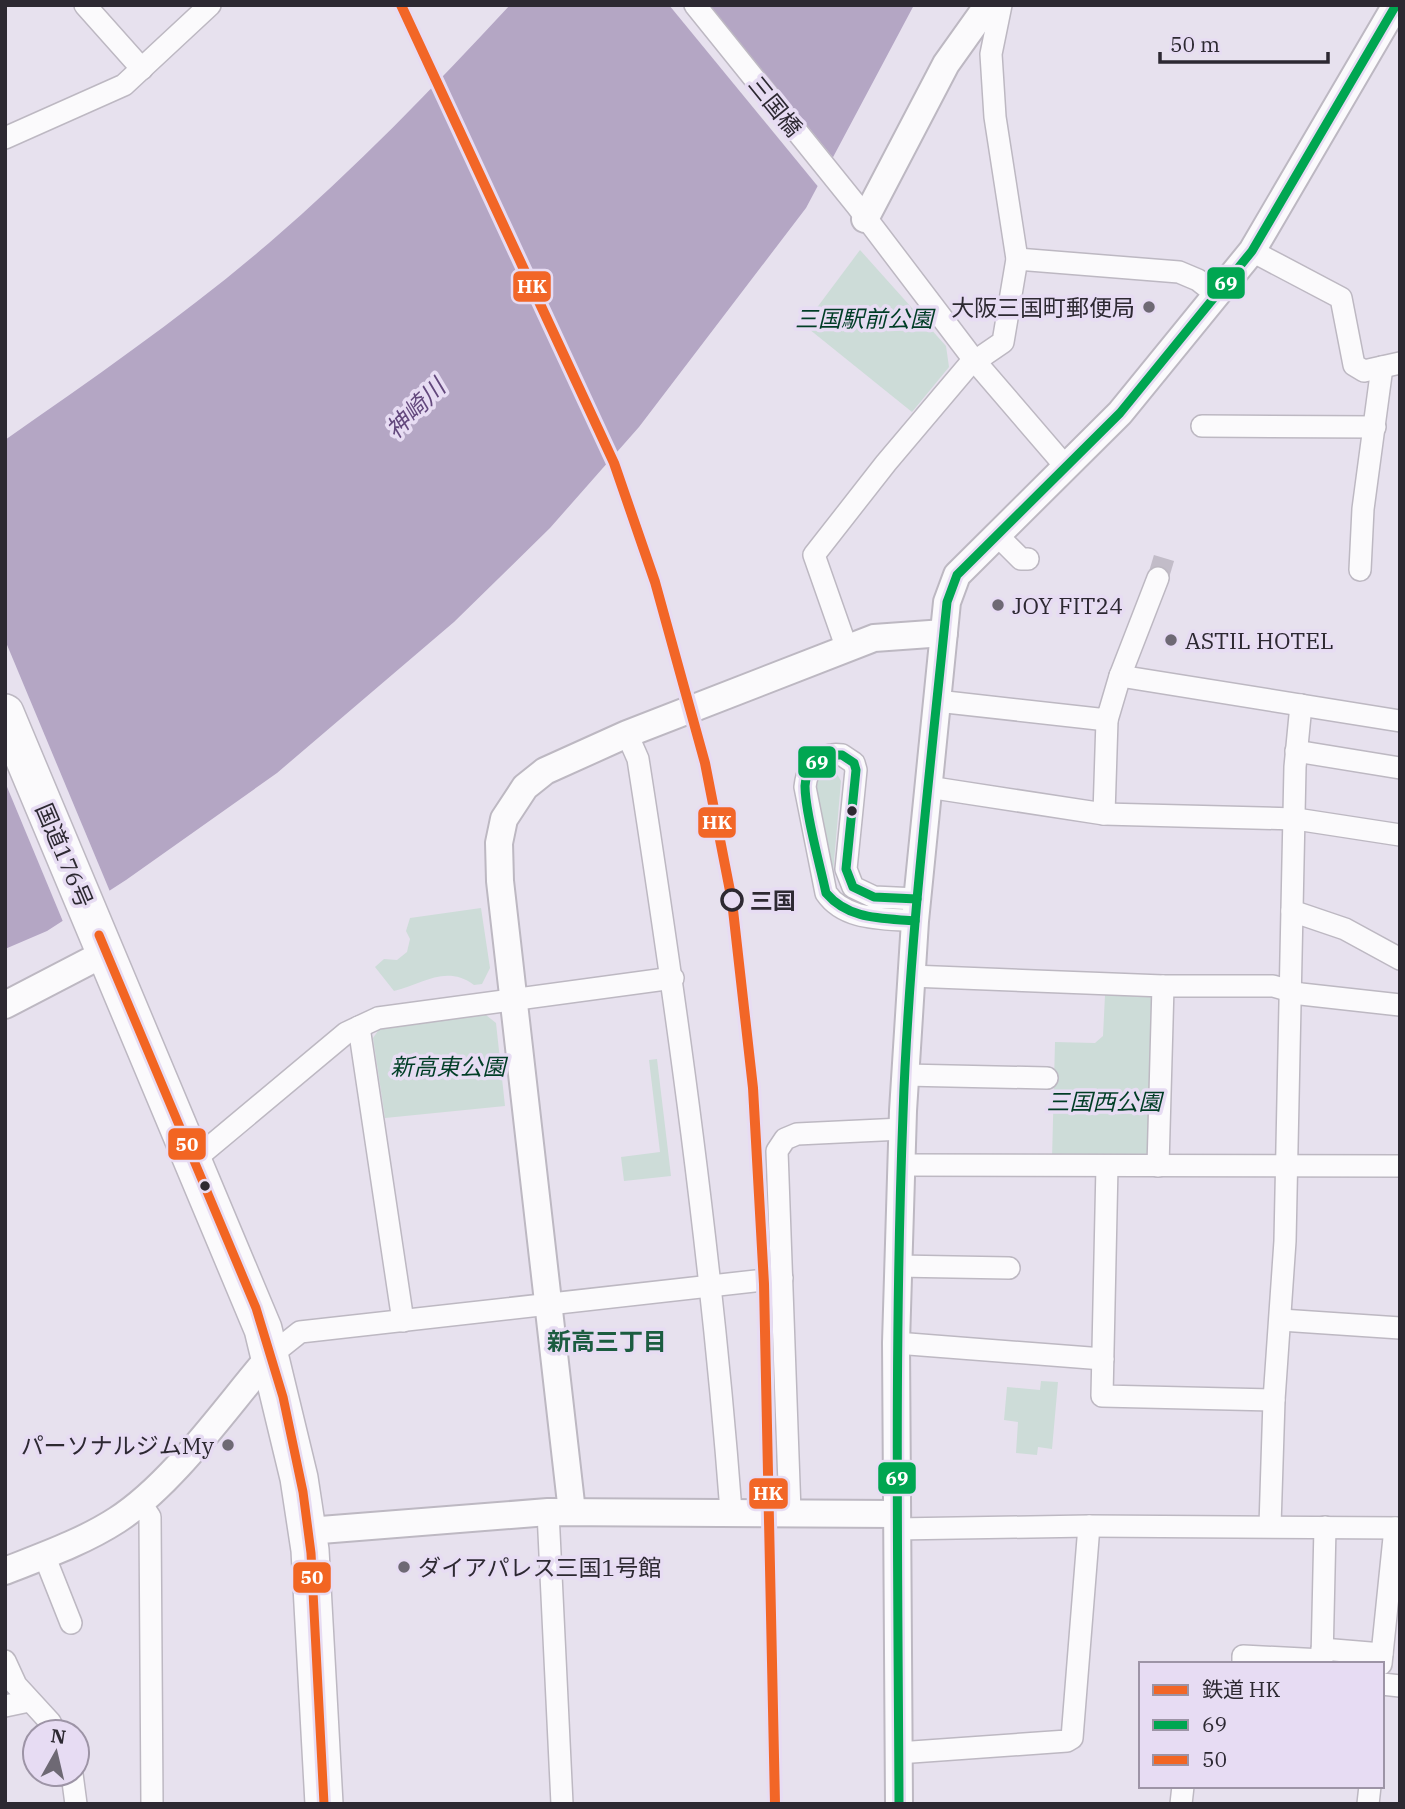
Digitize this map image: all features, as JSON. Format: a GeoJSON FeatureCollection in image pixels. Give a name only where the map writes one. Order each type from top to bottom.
{"type":"FeatureCollection","features":[{"type":"Feature","properties":{"kind":"highway","name":"国道176号"},"geometry":{"type":"LineString","coordinates":[[5,713],[256,1308],[271,1356],[307,1531],[324,1804]]}},
{"type":"Feature","properties":{"kind":"street"},"geometry":{"type":"LineString","coordinates":[[85,5],[142,69]]}},
{"type":"Feature","properties":{"kind":"street"},"geometry":{"type":"LineString","coordinates":[[5,138],[124,85],[210,5]]}},
{"type":"Feature","properties":{"kind":"street","name":"三国橋"},"geometry":{"type":"LineString","coordinates":[[695,5],[974,360],[1066,467]]}},
{"type":"Feature","properties":{"kind":"street"},"geometry":{"type":"LineString","coordinates":[[861,213],[946,64],[988,5]]}},
{"type":"Feature","properties":{"kind":"street"},"geometry":{"type":"LineString","coordinates":[[847,649],[814,555],[886,463],[974,360],[1003,342],[1017,259],[995,117],[991,54],[1001,5]]}},
{"type":"Feature","properties":{"kind":"street"},"geometry":{"type":"LineString","coordinates":[[900,1804],[896,1343],[902,1129],[916,910],[947,602],[957,575],[1120,413],[1252,251],[1396,5]]}},
{"type":"Feature","properties":{"kind":"street"},"geometry":{"type":"LineString","coordinates":[[1252,251],[1341,298],[1354,365],[1364,371],[1391,365],[1375,427],[1363,509],[1360,570]]}},
{"type":"Feature","properties":{"kind":"street"},"geometry":{"type":"LineString","coordinates":[[1017,259],[1179,272],[1198,280],[1217,295]]}},
{"type":"Feature","properties":{"kind":"street"},"geometry":{"type":"LineString","coordinates":[[1202,426],[1375,427]]}},
{"type":"Feature","properties":{"kind":"street"},"geometry":{"type":"LineString","coordinates":[[997,535],[1021,559],[1028,559]]}},
{"type":"Feature","properties":{"kind":"street"},"geometry":{"type":"LineString","coordinates":[[1104,814],[1107,720],[1120,676],[1158,578]]}},
{"type":"Feature","properties":{"kind":"street"},"geometry":{"type":"LineString","coordinates":[[562,1804],[560,1512],[547,1305],[499,868],[499,843],[504,819],[517,797],[535,778],[627,734],[881,636],[944,633]]}},
{"type":"Feature","properties":{"kind":"street"},"geometry":{"type":"LineString","coordinates":[[1120,676],[1400,721]]}},
{"type":"Feature","properties":{"kind":"street"},"geometry":{"type":"LineString","coordinates":[[937,701],[1107,720]]}},
{"type":"Feature","properties":{"kind":"street"},"geometry":{"type":"LineString","coordinates":[[1270,1527],[1273,1400],[1281,1320],[1296,751],[1301,705]]}},
{"type":"Feature","properties":{"kind":"street"},"geometry":{"type":"LineString","coordinates":[[627,734],[638,759],[673,978],[722,1389],[731,1511]]}},
{"type":"Feature","properties":{"kind":"street"},"geometry":{"type":"LineString","coordinates":[[1296,751],[1400,768]]}},
{"type":"Feature","properties":{"kind":"street"},"geometry":{"type":"LineString","coordinates":[[842,755],[854,763],[856,770],[846,869],[853,887],[874,897],[916,910],[847,912],[834,905],[826,893],[805,787],[809,770],[821,758],[842,755]]}},
{"type":"Feature","properties":{"kind":"street"},"geometry":{"type":"LineString","coordinates":[[928,786],[1104,814],[1296,818],[1400,835]]}},
{"type":"Feature","properties":{"kind":"street"},"geometry":{"type":"LineString","coordinates":[[1292,911],[1345,929],[1400,959]]}},
{"type":"Feature","properties":{"kind":"street"},"geometry":{"type":"LineString","coordinates":[[5,1005],[103,944]]}},
{"type":"Feature","properties":{"kind":"street"},"geometry":{"type":"LineString","coordinates":[[911,976],[1163,986],[1273,986],[1400,1005]]}},
{"type":"Feature","properties":{"kind":"street"},"geometry":{"type":"LineString","coordinates":[[194,1160],[346,1033],[378,1018],[673,978]]}},
{"type":"Feature","properties":{"kind":"street"},"geometry":{"type":"LineString","coordinates":[[1158,1166],[1163,986]]}},
{"type":"Feature","properties":{"kind":"street"},"geometry":{"type":"LineString","coordinates":[[359,1027],[403,1321]]}},
{"type":"Feature","properties":{"kind":"street"},"geometry":{"type":"LineString","coordinates":[[905,1075],[1047,1078]]}},
{"type":"Feature","properties":{"kind":"street"},"geometry":{"type":"LineString","coordinates":[[790,1512],[777,1156],[782,1143],[797,1134],[902,1129]]}},
{"type":"Feature","properties":{"kind":"street"},"geometry":{"type":"LineString","coordinates":[[901,1166],[1400,1166]]}},
{"type":"Feature","properties":{"kind":"street"},"geometry":{"type":"LineString","coordinates":[[1107,1166],[1101,1396],[1273,1400]]}},
{"type":"Feature","properties":{"kind":"street"},"geometry":{"type":"LineString","coordinates":[[897,1266],[1009,1268]]}},
{"type":"Feature","properties":{"kind":"street"},"geometry":{"type":"LineString","coordinates":[[5,1570],[94,1534],[140,1502],[271,1356],[300,1332],[782,1278]]}},
{"type":"Feature","properties":{"kind":"street"},"geometry":{"type":"LineString","coordinates":[[1281,1320],[1400,1328]]}},
{"type":"Feature","properties":{"kind":"street"},"geometry":{"type":"LineString","coordinates":[[896,1343],[1102,1359]]}},
{"type":"Feature","properties":{"kind":"street"},"geometry":{"type":"LineString","coordinates":[[140,1502],[150,1517],[152,1804]]}},
{"type":"Feature","properties":{"kind":"street"},"geometry":{"type":"LineString","coordinates":[[307,1531],[560,1512],[731,1511],[790,1512],[896,1522],[1397,1528],[1382,1659],[1322,1649]]}},
{"type":"Feature","properties":{"kind":"street"},"geometry":{"type":"LineString","coordinates":[[898,1753],[1067,1741],[1072,1738],[1089,1526]]}},
{"type":"Feature","properties":{"kind":"street"},"geometry":{"type":"LineString","coordinates":[[1242,1662],[1243,1656],[1322,1660],[1325,1527]]}},
{"type":"Feature","properties":{"kind":"street"},"geometry":{"type":"LineString","coordinates":[[44,1555],[71,1623]]}},
{"type":"Feature","properties":{"kind":"street"},"geometry":{"type":"LineString","coordinates":[[5,1661],[16,1685],[46,1718]]}},
{"type":"Feature","properties":{"kind":"street"},"geometry":{"type":"LineString","coordinates":[[5,1706],[29,1700]]}},
{"type":"Feature","properties":{"kind":"green space","name":"三国駅前公園"},"geometry":{"type":"Polygon","coordinates":[[[860,250],[946,346],[949,367],[912,412],[804,325],[860,250]]]}},
{"type":"Feature","properties":{"kind":"green space"},"geometry":{"type":"Polygon","coordinates":[[[831,772],[837,774],[841,781],[833,873],[815,787],[818,775],[831,772]]]}},
{"type":"Feature","properties":{"kind":"green space"},"geometry":{"type":"Polygon","coordinates":[[[481,908],[490,968],[482,984],[474,985],[453,976],[443,976],[394,991],[375,967],[384,959],[397,960],[407,952],[410,939],[406,931],[410,918],[481,908]]]}},
{"type":"Feature","properties":{"kind":"green space","name":"三国西公園"},"geometry":{"type":"Polygon","coordinates":[[[1105,995],[1157,997],[1153,1159],[1052,1159],[1055,1042],[1095,1043],[1103,1036],[1105,995]]]}},
{"type":"Feature","properties":{"kind":"green space","name":"新高東公園"},"geometry":{"type":"Polygon","coordinates":[[[486,1015],[496,1023],[505,1106],[385,1118],[373,1038],[380,1028],[486,1015]]]}},
{"type":"Feature","properties":{"kind":"green space"},"geometry":{"type":"Polygon","coordinates":[[[657,1059],[671,1176],[624,1181],[621,1157],[660,1152],[649,1060],[657,1059]]]}},
{"type":"Feature","properties":{"kind":"green space"},"geometry":{"type":"Polygon","coordinates":[[[1041,1381],[1058,1382],[1052,1449],[1038,1447],[1037,1455],[1016,1453],[1018,1422],[1004,1420],[1007,1387],[1040,1390],[1041,1381]]]}},
{"type":"Feature","properties":{"kind":"water","name":"神崎川"},"geometry":{"type":"Polygon","coordinates":[[[510,5],[914,5],[806,208],[639,427],[550,528],[454,622],[277,773],[126,880],[47,931],[5,949],[5,440],[172,320],[269,243],[393,127],[510,5]]]}},
{"type":"Feature","properties":{"kind":"pier"},"geometry":{"type":"Polygon","coordinates":[[[669,5],[709,5],[835,160],[820,189],[669,5]]]}},
{"type":"Feature","properties":{"kind":"pier"},"geometry":{"type":"Polygon","coordinates":[[[5,640],[111,894],[64,924],[5,782],[5,640]]]}},
{"type":"Feature","properties":{"kind":"tunnel"},"geometry":{"type":"LineString","coordinates":[[1158,578],[1164,558]]}},
{"type":"Feature","properties":{"kind":"rail line","name":"HK"},"geometry":{"type":"LineString","coordinates":[[401,5],[614,463],[655,582],[705,763],[732,901],[753,1088],[764,1284],[775,1804]]}},
{"type":"Feature","properties":{"kind":"transit line","name":"69"},"geometry":{"type":"LineString","coordinates":[[899,1804],[897,1545],[903,1114],[915,922],[947,602],[957,575],[1120,413],[1252,251],[1396,5]]}},
{"type":"Feature","properties":{"kind":"transit line","name":"69"},"geometry":{"type":"LineString","coordinates":[[915,921],[856,913],[835,902],[826,893],[810,824],[805,786],[809,772],[817,762],[828,756],[842,755],[854,763],[856,770],[846,869],[853,887],[874,897],[917,899]]}},
{"type":"Feature","properties":{"kind":"transit line","name":"50"},"geometry":{"type":"LineString","coordinates":[[99,935],[256,1308],[283,1397],[303,1492],[311,1553],[324,1804]]}},
{"type":"Feature","properties":{"kind":"place","name":"大阪三国町郵便局"},"geometry":{"type":"Point","coordinates":[1149,307]}},
{"type":"Feature","properties":{"kind":"place","name":"JOY FIT24"},"geometry":{"type":"Point","coordinates":[998,605]}},
{"type":"Feature","properties":{"kind":"place","name":"ASTIL HOTEL"},"geometry":{"type":"Point","coordinates":[1171,640]}},
{"type":"Feature","properties":{"kind":"place","name":"三国"},"geometry":{"type":"Point","coordinates":[732,900]}},
{"type":"Feature","properties":{"kind":"place","name":"パーソナルジムMy"},"geometry":{"type":"Point","coordinates":[228,1445]}},
{"type":"Feature","properties":{"kind":"place","name":"ダイアパレス三国1号館"},"geometry":{"type":"Point","coordinates":[404,1567]}},
{"type":"Feature","properties":{"kind":"district","name":"新高三丁目"},"geometry":{"type":"Point","coordinates":[607,1341]}}]}
